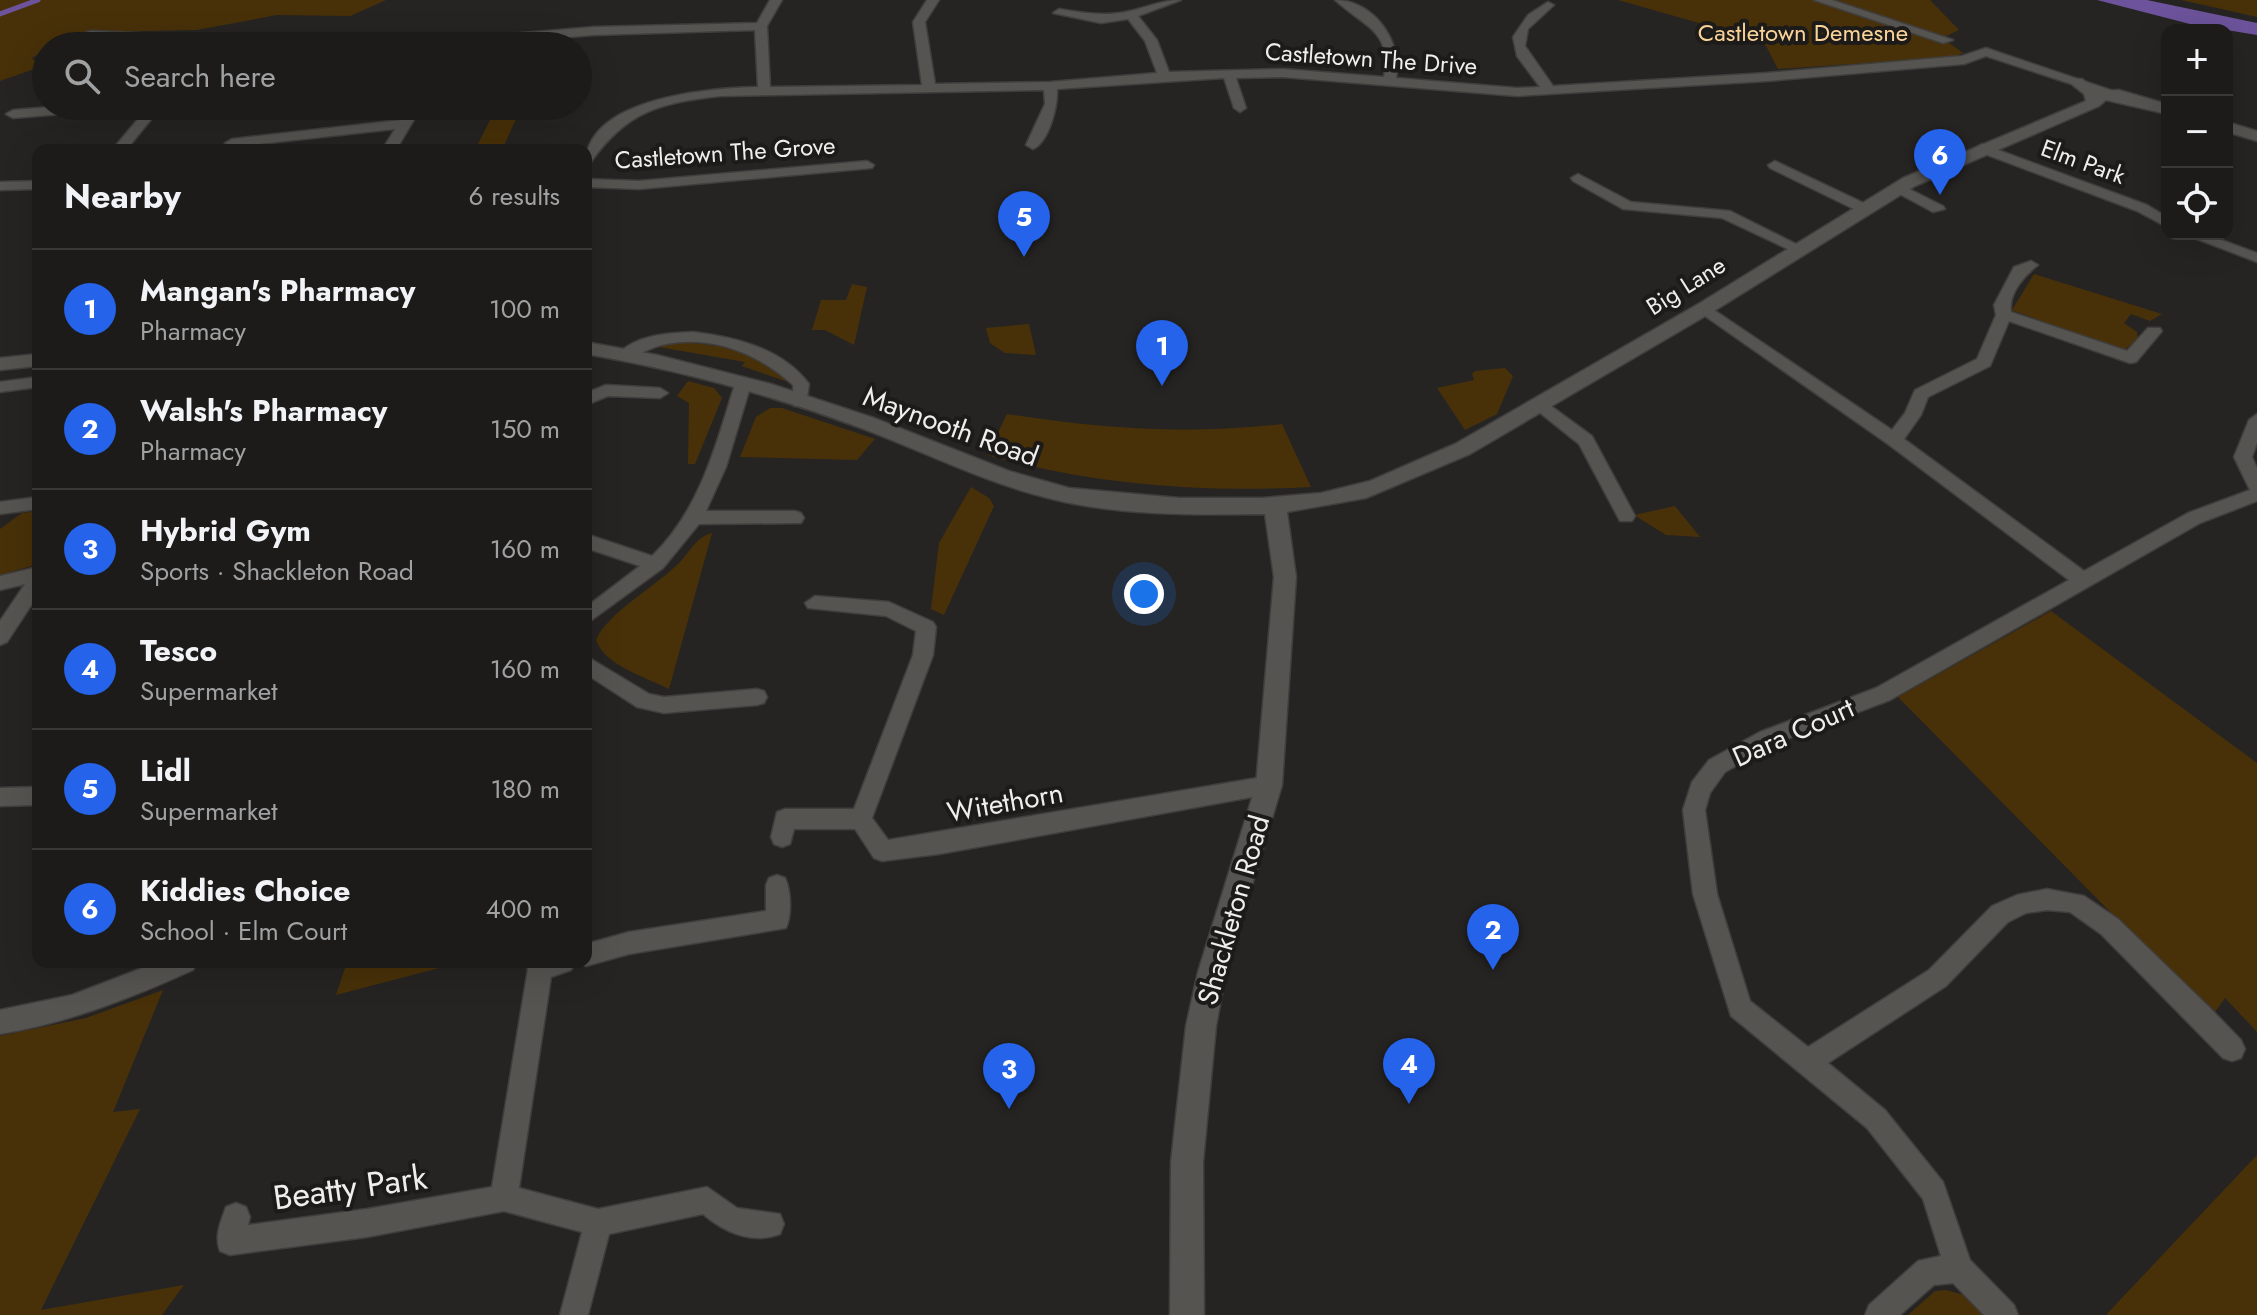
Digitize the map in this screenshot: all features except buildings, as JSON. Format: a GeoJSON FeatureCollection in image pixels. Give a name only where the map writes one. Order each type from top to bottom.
{"type":"FeatureCollection","features":[{"type":"Feature","properties":{"kind":"main road"},"geometry":{"type":"LineString","coordinates":[[2077,82],[2091,92],[2094,103]]}},
{"type":"Feature","properties":{"kind":"main road","name":"Big Lane"},"geometry":{"type":"LineString","coordinates":[[1275,507],[1329,501],[1377,487],[1474,441],[1703,309],[1797,248],[1899,188],[1982,148],[2094,103],[2102,95],[2119,95]]}},
{"type":"Feature","properties":{"kind":"main road"},"geometry":{"type":"LineString","coordinates":[[2119,95],[2161,107]]}},
{"type":"Feature","properties":{"kind":"main road"},"geometry":{"type":"LineString","coordinates":[[2233,129],[2257,136]]}},
{"type":"Feature","properties":{"kind":"main road","name":"Maynooth Road"},"geometry":{"type":"LineString","coordinates":[[592,349],[626,354],[743,384],[866,422],[972,468],[1051,492],[1131,501],[1275,507]]}},
{"type":"Feature","properties":{"kind":"main road"},"geometry":{"type":"LineString","coordinates":[[0,364],[32,361]]}},
{"type":"Feature","properties":{"kind":"main road","name":"Shackleton Road"},"geometry":{"type":"LineString","coordinates":[[1187,1315],[1187,1162],[1201,1026],[1212,972],[1269,785],[1285,577],[1275,507]]}},
{"type":"Feature","properties":{"kind":"street"},"geometry":{"type":"LineString","coordinates":[[764,90],[761,26],[776,0]]}},
{"type":"Feature","properties":{"kind":"street"},"geometry":{"type":"LineString","coordinates":[[929,87],[919,22],[933,0]]}},
{"type":"Feature","properties":{"kind":"street"},"geometry":{"type":"LineString","coordinates":[[1059,13],[1101,19],[1131,15],[1175,0]]}},
{"type":"Feature","properties":{"kind":"street"},"geometry":{"type":"LineString","coordinates":[[1341,0],[1367,17],[1389,41],[1396,62],[1390,79]]}},
{"type":"Feature","properties":{"kind":"street"},"geometry":{"type":"LineString","coordinates":[[1820,0],[1947,40]]}},
{"type":"Feature","properties":{"kind":"street"},"geometry":{"type":"LineString","coordinates":[[1548,5],[1526,20],[1518,37],[1523,59],[1550,91]]}},
{"type":"Feature","properties":{"kind":"street"},"geometry":{"type":"LineString","coordinates":[[1131,15],[1151,40],[1164,76]]}},
{"type":"Feature","properties":{"kind":"street"},"geometry":{"type":"LineString","coordinates":[[592,32],[761,26]]}},
{"type":"Feature","properties":{"kind":"street","name":"Castletown The Drive"},"geometry":{"type":"LineString","coordinates":[[592,151],[605,133],[643,108],[679,97],[764,90],[1050,86],[1164,76],[1283,73],[1390,79],[1517,92],[1550,91],[1800,75],[1964,60],[1986,52],[2119,95]]}},
{"type":"Feature","properties":{"kind":"street"},"geometry":{"type":"LineString","coordinates":[[1229,75],[1240,108]]}},
{"type":"Feature","properties":{"kind":"street"},"geometry":{"type":"LineString","coordinates":[[1033,145],[1051,104],[1050,86]]}},
{"type":"Feature","properties":{"kind":"street"},"geometry":{"type":"LineString","coordinates":[[13,114],[32,112]]}},
{"type":"Feature","properties":{"kind":"street"},"geometry":{"type":"LineString","coordinates":[[124,144],[144,120]]}},
{"type":"Feature","properties":{"kind":"street"},"geometry":{"type":"LineString","coordinates":[[392,144],[407,120]]}},
{"type":"Feature","properties":{"kind":"street"},"geometry":{"type":"LineString","coordinates":[[232,143],[404,124]]}},
{"type":"Feature","properties":{"kind":"street","name":"Elm Park"},"geometry":{"type":"LineString","coordinates":[[1982,148],[2142,208],[2161,219]]}},
{"type":"Feature","properties":{"kind":"street","name":"Castletown The Grove"},"geometry":{"type":"LineString","coordinates":[[592,183],[639,185],[867,165]]}},
{"type":"Feature","properties":{"kind":"street"},"geometry":{"type":"LineString","coordinates":[[1775,165],[1865,209]]}},
{"type":"Feature","properties":{"kind":"street"},"geometry":{"type":"LineString","coordinates":[[1578,178],[1628,206],[1725,214],[1797,248]]}},
{"type":"Feature","properties":{"kind":"street"},"geometry":{"type":"LineString","coordinates":[[0,186],[32,185]]}},
{"type":"Feature","properties":{"kind":"street"},"geometry":{"type":"LineString","coordinates":[[1899,188],[1938,209]]}},
{"type":"Feature","properties":{"kind":"street"},"geometry":{"type":"LineString","coordinates":[[2208,240],[2257,258]]}},
{"type":"Feature","properties":{"kind":"street"},"geometry":{"type":"LineString","coordinates":[[1894,440],[1913,415],[1921,394],[1984,362],[2004,315],[2002,305],[2022,267],[2031,265]]}},
{"type":"Feature","properties":{"kind":"street"},"geometry":{"type":"LineString","coordinates":[[1703,309],[1894,440],[2082,580]]}},
{"type":"Feature","properties":{"kind":"street"},"geometry":{"type":"LineString","coordinates":[[2004,315],[2025,319],[2130,358],[2154,331]]}},
{"type":"Feature","properties":{"kind":"street"},"geometry":{"type":"LineString","coordinates":[[626,354],[644,341],[671,337],[711,340],[746,349],[788,369],[801,384],[800,402]]}},
{"type":"Feature","properties":{"kind":"street"},"geometry":{"type":"LineString","coordinates":[[0,387],[32,383]]}},
{"type":"Feature","properties":{"kind":"street"},"geometry":{"type":"LineString","coordinates":[[592,612],[655,564],[694,517],[719,458],[743,384]]}},
{"type":"Feature","properties":{"kind":"street"},"geometry":{"type":"LineString","coordinates":[[592,397],[606,390],[660,393]]}},
{"type":"Feature","properties":{"kind":"street"},"geometry":{"type":"LineString","coordinates":[[1540,404],[1586,440],[1626,516]]}},
{"type":"Feature","properties":{"kind":"street"},"geometry":{"type":"LineString","coordinates":[[2257,420],[2243,457],[2257,487]]}},
{"type":"Feature","properties":{"kind":"street","name":"Dara Court"},"geometry":{"type":"LineString","coordinates":[[2004,1315],[1959,1269],[1934,1191],[1872,1115],[1761,1029],[1740,1008],[1705,894],[1694,810],[1700,789],[1717,766],[1767,738],[1883,694],[2082,580],[2134,555],[2194,518],[2257,494]]}},
{"type":"Feature","properties":{"kind":"street"},"geometry":{"type":"LineString","coordinates":[[0,508],[32,504]]}},
{"type":"Feature","properties":{"kind":"street"},"geometry":{"type":"LineString","coordinates":[[694,517],[795,518]]}},
{"type":"Feature","properties":{"kind":"street"},"geometry":{"type":"LineString","coordinates":[[592,543],[655,564]]}},
{"type":"Feature","properties":{"kind":"street"},"geometry":{"type":"LineString","coordinates":[[0,583],[32,578]]}},
{"type":"Feature","properties":{"kind":"street"},"geometry":{"type":"LineString","coordinates":[[0,637],[32,586]]}},
{"type":"Feature","properties":{"kind":"street"},"geometry":{"type":"LineString","coordinates":[[782,837],[785,819],[861,819],[923,655],[926,627],[889,609],[815,603]]}},
{"type":"Feature","properties":{"kind":"street"},"geometry":{"type":"LineString","coordinates":[[592,668],[644,701],[664,705],[757,697]]}},
{"type":"Feature","properties":{"kind":"street","name":"Witethorn"},"geometry":{"type":"LineString","coordinates":[[861,819],[882,851],[939,844],[1269,785]]}},
{"type":"Feature","properties":{"kind":"street"},"geometry":{"type":"LineString","coordinates":[[0,797],[32,796]]}},
{"type":"Feature","properties":{"kind":"street"},"geometry":{"type":"LineString","coordinates":[[592,953],[629,943],[778,920],[777,885]]}},
{"type":"Feature","properties":{"kind":"street"},"geometry":{"type":"LineString","coordinates":[[1807,1062],[1898,1005],[1945,971],[2000,913],[2040,899],[2055,899],[2081,906],[2110,928],[2232,1049]]}},
{"type":"Feature","properties":{"kind":"street"},"geometry":{"type":"LineString","coordinates":[[0,1022],[44,1016],[121,991],[172,968]]}},
{"type":"Feature","properties":{"kind":"street"},"geometry":{"type":"LineString","coordinates":[[504,1198],[546,968]]}},
{"type":"Feature","properties":{"kind":"street","name":"Beatty Park"},"geometry":{"type":"LineString","coordinates":[[236,1217],[230,1241],[367,1223],[504,1198],[598,1223],[707,1200],[732,1221],[770,1224]]}},
{"type":"Feature","properties":{"kind":"street"},"geometry":{"type":"LineString","coordinates":[[574,1315],[598,1223]]}},
{"type":"Feature","properties":{"kind":"street"},"geometry":{"type":"LineString","coordinates":[[1879,1315],[1928,1271],[1959,1269]]}},
{"type":"Feature","properties":{"kind":"green space"},"geometry":{"type":"Polygon","coordinates":[[[0,0],[386,0],[350,16],[277,15],[197,30],[32,32],[32,70],[0,81],[0,0]]]}},
{"type":"Feature","properties":{"kind":"green space","name":"Castletown Demesne"},"geometry":{"type":"Polygon","coordinates":[[[1618,0],[1930,0],[1959,30],[1942,38],[1963,53],[1952,57],[1778,69],[1766,46],[1741,35],[1618,0]]]}},
{"type":"Feature","properties":{"kind":"green space"},"geometry":{"type":"Polygon","coordinates":[[[2181,0],[2257,0],[2257,17],[2181,0]]]}},
{"type":"Feature","properties":{"kind":"green space"},"geometry":{"type":"Polygon","coordinates":[[[490,120],[516,120],[505,144],[478,144],[490,120]]]}},
{"type":"Feature","properties":{"kind":"green space"},"geometry":{"type":"Polygon","coordinates":[[[2034,274],[2162,314],[2150,321],[2131,314],[2124,323],[2137,332],[2138,339],[2124,350],[2110,347],[2012,310],[2034,274]]]}},
{"type":"Feature","properties":{"kind":"green space"},"geometry":{"type":"Polygon","coordinates":[[[852,284],[867,287],[854,345],[825,330],[812,330],[821,300],[846,300],[852,284]]]}},
{"type":"Feature","properties":{"kind":"green space"},"geometry":{"type":"Polygon","coordinates":[[[1029,324],[1036,355],[1005,353],[990,343],[986,328],[1029,324]]]}},
{"type":"Feature","properties":{"kind":"green space"},"geometry":{"type":"Polygon","coordinates":[[[672,342],[736,350],[767,363],[791,383],[742,366],[745,362],[653,346],[672,342]]]}},
{"type":"Feature","properties":{"kind":"green space"},"geometry":{"type":"Polygon","coordinates":[[[1505,368],[1513,376],[1497,414],[1465,430],[1437,388],[1474,380],[1472,374],[1475,371],[1505,368]]]}},
{"type":"Feature","properties":{"kind":"green space"},"geometry":{"type":"Polygon","coordinates":[[[688,381],[714,388],[722,398],[695,464],[688,464],[689,403],[677,396],[688,381]]]}},
{"type":"Feature","properties":{"kind":"green space"},"geometry":{"type":"Polygon","coordinates":[[[770,408],[782,408],[875,439],[857,460],[740,457],[756,417],[770,408]]]}},
{"type":"Feature","properties":{"kind":"green space"},"geometry":{"type":"Polygon","coordinates":[[[1007,414],[1144,429],[1211,429],[1282,424],[1311,487],[1229,489],[1148,484],[1067,474],[987,455],[1007,414]]]}},
{"type":"Feature","properties":{"kind":"green space"},"geometry":{"type":"Polygon","coordinates":[[[971,487],[989,498],[994,506],[944,615],[931,609],[939,543],[971,487]]]}},
{"type":"Feature","properties":{"kind":"green space"},"geometry":{"type":"Polygon","coordinates":[[[1675,506],[1700,537],[1666,535],[1634,515],[1675,506]]]}},
{"type":"Feature","properties":{"kind":"green space"},"geometry":{"type":"Polygon","coordinates":[[[32,512],[32,566],[0,575],[0,529],[22,513],[32,512]]]}},
{"type":"Feature","properties":{"kind":"green space"},"geometry":{"type":"Polygon","coordinates":[[[712,533],[669,689],[608,657],[596,640],[602,630],[671,571],[698,541],[712,533]]]}},
{"type":"Feature","properties":{"kind":"green space"},"geometry":{"type":"Polygon","coordinates":[[[2051,611],[2257,763],[2257,1032],[2225,998],[2215,1012],[2143,945],[1898,697],[2051,611]]]}},
{"type":"Feature","properties":{"kind":"green space"},"geometry":{"type":"Polygon","coordinates":[[[345,968],[439,968],[336,995],[345,968]]]}},
{"type":"Feature","properties":{"kind":"green space"},"geometry":{"type":"Polygon","coordinates":[[[163,990],[113,1112],[140,1109],[41,1310],[184,1285],[162,1315],[0,1315],[0,1036],[86,1018],[163,990]]]}},
{"type":"Feature","properties":{"kind":"green space"},"geometry":{"type":"Polygon","coordinates":[[[2257,1155],[2257,1315],[2106,1315],[2119,1301],[2257,1155]]]}},
{"type":"Feature","properties":{"kind":"green space"},"geometry":{"type":"Polygon","coordinates":[[[1946,1290],[1971,1297],[1988,1315],[1908,1315],[1935,1291],[1946,1290]]]}},
{"type":"Feature","properties":{"kind":"shaded area"},"geometry":{"type":"Polygon","coordinates":[[[2097,0],[2147,0],[2257,23],[2257,35],[2233,31],[2233,24],[2190,24],[2097,0]]]}},
{"type":"Feature","properties":{"kind":"waterway"},"geometry":{"type":"LineString","coordinates":[[0,14],[38,0]]}},
{"type":"Feature","properties":{"kind":"place","name":"Kiddies Choice"},"geometry":{"type":"Point","coordinates":[1940,195]}},
{"type":"Feature","properties":{"kind":"place","name":"Lidl"},"geometry":{"type":"Point","coordinates":[1024,257]}},
{"type":"Feature","properties":{"kind":"place","name":"Mangan's Pharmacy"},"geometry":{"type":"Point","coordinates":[1162,386]}},
{"type":"Feature","properties":{"kind":"place","name":"Walsh's Pharmacy"},"geometry":{"type":"Point","coordinates":[1493,970]}},
{"type":"Feature","properties":{"kind":"place","name":"Tesco"},"geometry":{"type":"Point","coordinates":[1409,1104]}},
{"type":"Feature","properties":{"kind":"place","name":"Hybrid Gym"},"geometry":{"type":"Point","coordinates":[1009,1109]}}]}
